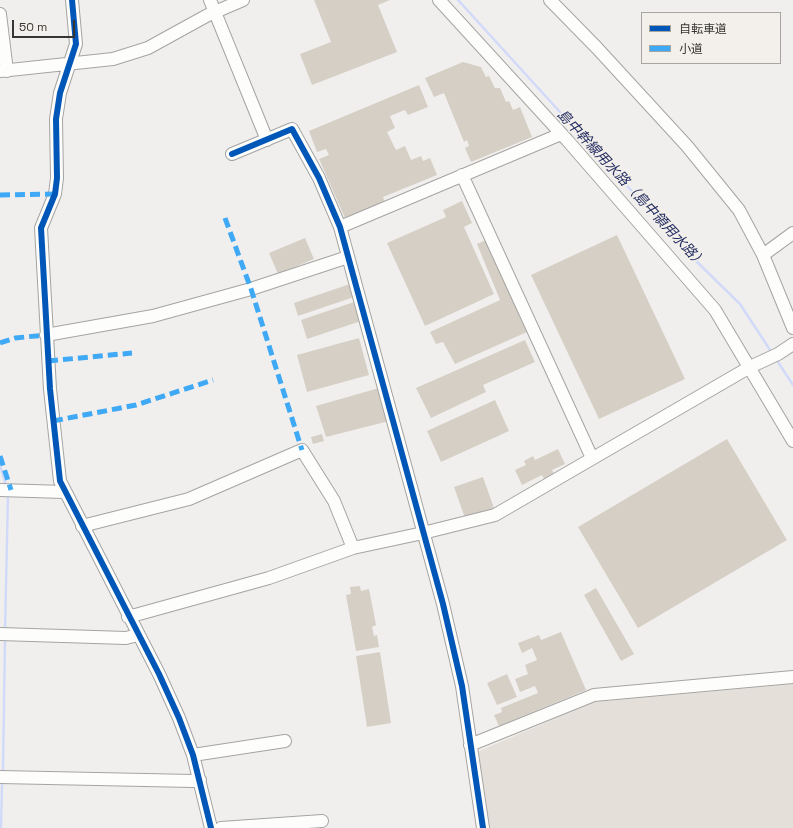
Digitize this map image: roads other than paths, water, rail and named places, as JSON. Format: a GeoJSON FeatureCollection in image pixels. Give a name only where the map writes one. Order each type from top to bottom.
{"type":"FeatureCollection","features":[{"type":"Feature","properties":{"kind":"street"},"geometry":{"type":"LineString","coordinates":[[72,0],[76,44],[71,64],[60,93],[56,119],[58,178],[55,194],[41,228],[46,335],[60,481],[64,492],[128,617],[159,674],[193,755],[211,828]]}},
{"type":"Feature","properties":{"kind":"street"},"geometry":{"type":"LineString","coordinates":[[210,0],[267,140]]}},
{"type":"Feature","properties":{"kind":"street"},"geometry":{"type":"LineString","coordinates":[[0,14],[3,71],[113,60],[148,48],[214,12],[243,0]]}},
{"type":"Feature","properties":{"kind":"street"},"geometry":{"type":"LineString","coordinates":[[439,0],[561,134],[715,310],[793,441]]}},
{"type":"Feature","properties":{"kind":"street"},"geometry":{"type":"LineString","coordinates":[[550,0],[597,48],[687,146],[739,210],[763,256],[793,328]]}},
{"type":"Feature","properties":{"kind":"street"},"geometry":{"type":"LineString","coordinates":[[232,154],[292,129],[319,178],[340,227],[443,604],[462,686],[483,828]]}},
{"type":"Feature","properties":{"kind":"street"},"geometry":{"type":"LineString","coordinates":[[340,227],[561,134]]}},
{"type":"Feature","properties":{"kind":"street"},"geometry":{"type":"LineString","coordinates":[[462,175],[592,458]]}},
{"type":"Feature","properties":{"kind":"street"},"geometry":{"type":"LineString","coordinates":[[763,256],[793,233]]}},
{"type":"Feature","properties":{"kind":"street"},"geometry":{"type":"LineString","coordinates":[[46,335],[153,316],[251,289],[348,257]]}},
{"type":"Feature","properties":{"kind":"street"},"geometry":{"type":"LineString","coordinates":[[128,617],[269,578],[353,548],[423,533],[495,515],[750,367],[778,354],[793,344]]}},
{"type":"Feature","properties":{"kind":"street"},"geometry":{"type":"LineString","coordinates":[[82,526],[189,499],[302,450],[334,501],[353,548]]}},
{"type":"Feature","properties":{"kind":"street"},"geometry":{"type":"LineString","coordinates":[[0,490],[64,492]]}},
{"type":"Feature","properties":{"kind":"street"},"geometry":{"type":"LineString","coordinates":[[0,634],[126,638],[138,635]]}},
{"type":"Feature","properties":{"kind":"street"},"geometry":{"type":"LineString","coordinates":[[470,745],[594,695],[793,677]]}},
{"type":"Feature","properties":{"kind":"street"},"geometry":{"type":"LineString","coordinates":[[193,755],[285,741]]}},
{"type":"Feature","properties":{"kind":"street"},"geometry":{"type":"LineString","coordinates":[[0,776],[200,780]]}},
{"type":"Feature","properties":{"kind":"street"},"geometry":{"type":"LineString","coordinates":[[221,828],[322,821]]}},
{"type":"Feature","properties":{"kind":"waterway","name":"島中幹線用水路（島中領用水路）"},"geometry":{"type":"LineString","coordinates":[[458,0],[691,256],[740,304],[772,353]]}},
{"type":"Feature","properties":{"kind":"waterway","name":"島中幹線用水路（島中領用水路）"},"geometry":{"type":"LineString","coordinates":[[776,359],[793,385]]}},
{"type":"Feature","properties":{"kind":"waterway"},"geometry":{"type":"LineString","coordinates":[[0,465],[6,486]]}},
{"type":"Feature","properties":{"kind":"waterway"},"geometry":{"type":"LineString","coordinates":[[5,631],[8,495]]}},
{"type":"Feature","properties":{"kind":"waterway"},"geometry":{"type":"LineString","coordinates":[[3,771],[5,638]]}},
{"type":"Feature","properties":{"kind":"waterway"},"geometry":{"type":"LineString","coordinates":[[1,828],[2,785]]}}]}
